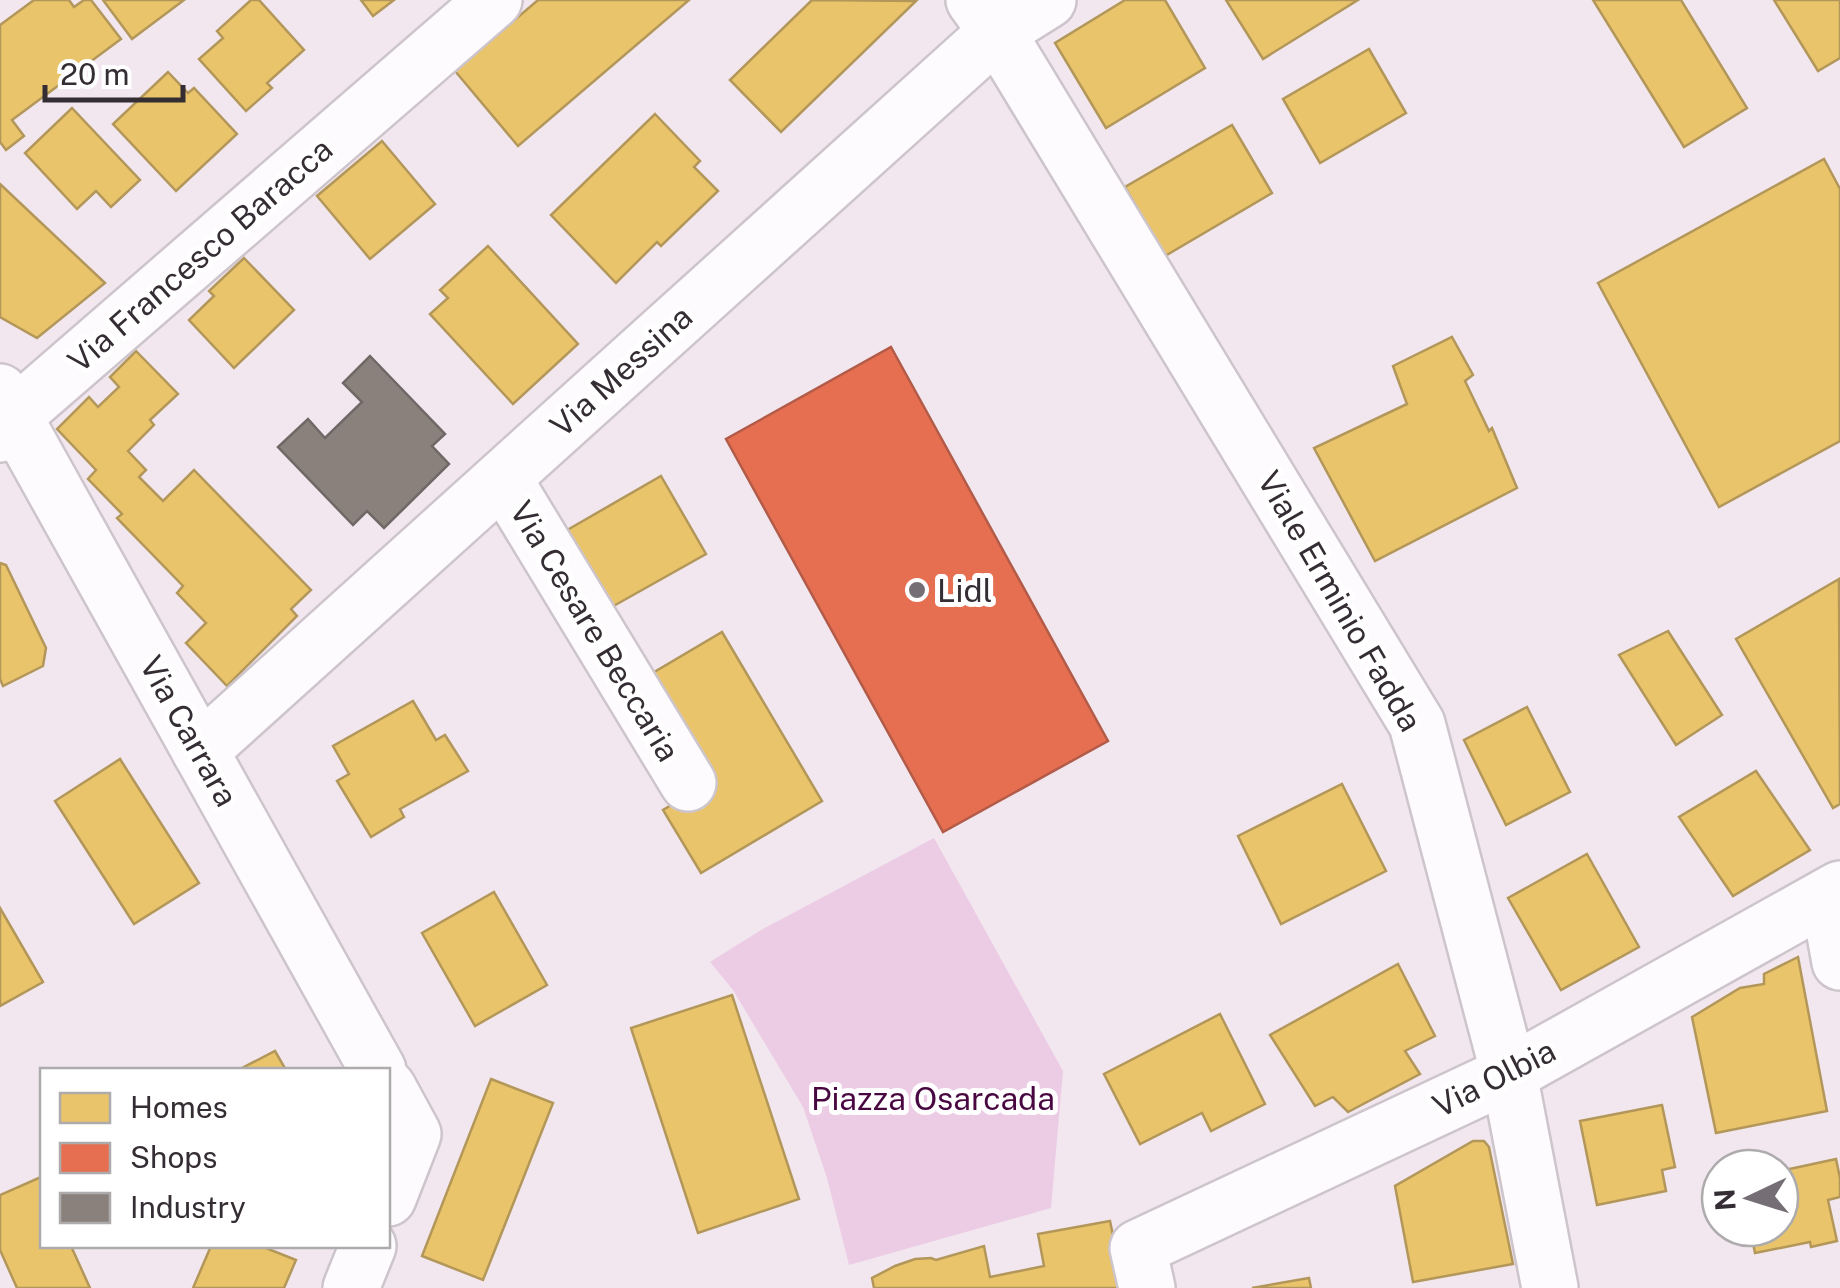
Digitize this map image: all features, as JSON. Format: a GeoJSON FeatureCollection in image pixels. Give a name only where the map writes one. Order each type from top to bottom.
{"type":"FeatureCollection","features":[{"type":"Feature","properties":{"kind":"street","name":"Via Francesco Baracca"},"geometry":{"type":"LineString","coordinates":[[5,414],[494,0]]}},
{"type":"Feature","properties":{"kind":"street","name":"Via Messina"},"geometry":{"type":"LineString","coordinates":[[200,751],[503,478],[986,16],[1048,0]]}},
{"type":"Feature","properties":{"kind":"street","name":"Viale Erminio Fadda"},"geometry":{"type":"LineString","coordinates":[[986,16],[1418,724],[1509,1074],[1550,1288]]}},
{"type":"Feature","properties":{"kind":"street","name":"Via Carrara"},"geometry":{"type":"LineString","coordinates":[[5,414],[377,1068]]}},
{"type":"Feature","properties":{"kind":"street","name":"Via Cesare Beccaria"},"geometry":{"type":"LineString","coordinates":[[503,478],[688,783]]}},
{"type":"Feature","properties":{"kind":"street","name":"Via Olbia"},"geometry":{"type":"LineString","coordinates":[[1142,1268],[1509,1074],[1834,892]]}},
{"type":"Feature","properties":{"kind":"street"},"geometry":{"type":"LineString","coordinates":[[1834,892],[1840,962]]}},
{"type":"Feature","properties":{"kind":"street"},"geometry":{"type":"LineString","coordinates":[[390,1092],[413,1134],[390,1193]]}},
{"type":"Feature","properties":{"kind":"street"},"geometry":{"type":"LineString","coordinates":[[351,1288],[367,1248]]}},
{"type":"Feature","properties":{"kind":"green space","name":"Piazza Osarcada"},"geometry":{"type":"Polygon","coordinates":[[[934,838],[1063,1071],[1051,1208],[849,1265],[827,1178],[803,1107],[733,990],[710,962],[761,930],[934,838]]]}},
{"type":"Feature","properties":{"kind":"building: Homes"},"geometry":{"type":"Polygon","coordinates":[[[34,0],[69,0],[74,7],[91,0],[121,39],[12,120],[24,136],[6,150],[0,142],[0,25],[34,0]]]}},
{"type":"Feature","properties":{"kind":"building: Homes"},"geometry":{"type":"Polygon","coordinates":[[[103,0],[184,0],[132,39],[103,0]]]}},
{"type":"Feature","properties":{"kind":"building: Homes"},"geometry":{"type":"Polygon","coordinates":[[[251,0],[259,0],[304,50],[267,83],[272,88],[246,111],[199,59],[223,38],[217,31],[251,0]]]}},
{"type":"Feature","properties":{"kind":"building: Homes"},"geometry":{"type":"Polygon","coordinates":[[[361,0],[394,0],[373,16],[361,0]]]}},
{"type":"Feature","properties":{"kind":"building: Homes"},"geometry":{"type":"Polygon","coordinates":[[[538,0],[689,0],[518,146],[455,71],[538,0]]]}},
{"type":"Feature","properties":{"kind":"building: Homes"},"geometry":{"type":"Polygon","coordinates":[[[812,0],[916,1],[781,132],[730,80],[812,0]]]}},
{"type":"Feature","properties":{"kind":"building: Homes"},"geometry":{"type":"Polygon","coordinates":[[[1125,0],[1165,0],[1205,68],[1106,128],[1055,43],[1125,0]]]}},
{"type":"Feature","properties":{"kind":"building: Homes"},"geometry":{"type":"Polygon","coordinates":[[[1226,0],[1358,0],[1263,59],[1226,0]]]}},
{"type":"Feature","properties":{"kind":"building: Homes"},"geometry":{"type":"Polygon","coordinates":[[[1593,0],[1681,0],[1747,108],[1684,147],[1593,0]]]}},
{"type":"Feature","properties":{"kind":"building: Homes"},"geometry":{"type":"Polygon","coordinates":[[[1774,0],[1840,0],[1840,58],[1818,71],[1774,0]]]}},
{"type":"Feature","properties":{"kind":"building: Homes"},"geometry":{"type":"Polygon","coordinates":[[[1369,49],[1406,113],[1320,163],[1283,99],[1369,49]]]}},
{"type":"Feature","properties":{"kind":"building: Homes"},"geometry":{"type":"Polygon","coordinates":[[[168,72],[188,93],[194,88],[237,134],[176,191],[113,124],[168,72]]]}},
{"type":"Feature","properties":{"kind":"building: Homes"},"geometry":{"type":"Polygon","coordinates":[[[72,108],[140,180],[111,207],[96,191],[77,209],[25,153],[72,108]]]}},
{"type":"Feature","properties":{"kind":"building: Homes"},"geometry":{"type":"Polygon","coordinates":[[[655,114],[700,161],[694,167],[718,191],[616,283],[551,215],[655,114]]]}},
{"type":"Feature","properties":{"kind":"building: Homes"},"geometry":{"type":"Polygon","coordinates":[[[1232,125],[1272,193],[1165,256],[1125,187],[1232,125]]]}},
{"type":"Feature","properties":{"kind":"building: Homes"},"geometry":{"type":"Polygon","coordinates":[[[382,141],[435,204],[370,259],[317,196],[382,141]]]}},
{"type":"Feature","properties":{"kind":"building: Homes"},"geometry":{"type":"Polygon","coordinates":[[[1824,159],[1840,189],[1840,441],[1719,507],[1598,283],[1824,159]]]}},
{"type":"Feature","properties":{"kind":"building: Homes"},"geometry":{"type":"Polygon","coordinates":[[[0,184],[105,283],[37,338],[0,317],[0,184]]]}},
{"type":"Feature","properties":{"kind":"building: Homes"},"geometry":{"type":"Polygon","coordinates":[[[488,246],[578,344],[513,404],[430,314],[448,298],[440,290],[488,246]]]}},
{"type":"Feature","properties":{"kind":"building: Homes"},"geometry":{"type":"Polygon","coordinates":[[[244,258],[294,310],[234,368],[189,320],[214,296],[209,291],[244,258]]]}},
{"type":"Feature","properties":{"kind":"building: Homes"},"geometry":{"type":"Polygon","coordinates":[[[1452,337],[1473,375],[1465,381],[1489,431],[1492,428],[1517,488],[1375,561],[1314,448],[1407,404],[1393,366],[1452,337]]]}},
{"type":"Feature","properties":{"kind":"building: Homes"},"geometry":{"type":"Polygon","coordinates":[[[136,351],[178,394],[150,420],[154,425],[128,451],[146,470],[139,477],[163,501],[194,470],[311,590],[291,609],[297,616],[227,686],[186,643],[206,623],[177,593],[183,586],[117,518],[122,514],[88,479],[96,470],[57,429],[89,397],[98,407],[119,387],[110,377],[136,351]]]}},
{"type":"Feature","properties":{"kind":"building: Homes"},"geometry":{"type":"Polygon","coordinates":[[[661,476],[706,554],[610,608],[555,537],[661,476]]]}},
{"type":"Feature","properties":{"kind":"building: Homes"},"geometry":{"type":"Polygon","coordinates":[[[0,563],[6,565],[46,648],[43,666],[3,686],[0,679],[0,563]]]}},
{"type":"Feature","properties":{"kind":"building: Homes"},"geometry":{"type":"Polygon","coordinates":[[[1839,579],[1840,804],[1833,808],[1736,639],[1839,579]]]}},
{"type":"Feature","properties":{"kind":"building: Homes"},"geometry":{"type":"Polygon","coordinates":[[[1668,631],[1722,715],[1676,745],[1619,655],[1668,631]]]}},
{"type":"Feature","properties":{"kind":"building: Homes"},"geometry":{"type":"Polygon","coordinates":[[[722,632],[822,801],[701,873],[663,810],[713,780],[651,674],[722,632]]]}},
{"type":"Feature","properties":{"kind":"building: Homes"},"geometry":{"type":"Polygon","coordinates":[[[413,701],[436,740],[445,735],[468,771],[400,809],[404,817],[371,837],[337,781],[349,774],[333,746],[413,701]]]}},
{"type":"Feature","properties":{"kind":"building: Homes"},"geometry":{"type":"Polygon","coordinates":[[[1527,707],[1570,792],[1506,825],[1464,740],[1527,707]]]}},
{"type":"Feature","properties":{"kind":"building: Homes"},"geometry":{"type":"Polygon","coordinates":[[[120,759],[199,883],[134,924],[55,801],[120,759]]]}},
{"type":"Feature","properties":{"kind":"building: Homes"},"geometry":{"type":"Polygon","coordinates":[[[1756,771],[1810,850],[1733,896],[1679,817],[1756,771]]]}},
{"type":"Feature","properties":{"kind":"building: Homes"},"geometry":{"type":"Polygon","coordinates":[[[1342,784],[1386,871],[1281,924],[1238,836],[1342,784]]]}},
{"type":"Feature","properties":{"kind":"building: Homes"},"geometry":{"type":"Polygon","coordinates":[[[1587,854],[1639,947],[1561,990],[1508,898],[1587,854]]]}},
{"type":"Feature","properties":{"kind":"building: Homes"},"geometry":{"type":"Polygon","coordinates":[[[494,892],[547,985],[475,1026],[422,933],[494,892]]]}},
{"type":"Feature","properties":{"kind":"building: Homes"},"geometry":{"type":"Polygon","coordinates":[[[0,908],[43,982],[0,1006],[0,908]]]}},
{"type":"Feature","properties":{"kind":"building: Homes"},"geometry":{"type":"Polygon","coordinates":[[[1798,957],[1827,1111],[1716,1133],[1692,1017],[1740,988],[1764,984],[1764,974],[1798,957]]]}},
{"type":"Feature","properties":{"kind":"building: Homes"},"geometry":{"type":"Polygon","coordinates":[[[1398,964],[1435,1036],[1405,1051],[1420,1074],[1348,1112],[1333,1097],[1315,1106],[1270,1035],[1398,964]]]}},
{"type":"Feature","properties":{"kind":"building: Homes"},"geometry":{"type":"Polygon","coordinates":[[[732,995],[799,1199],[698,1233],[631,1028],[732,995]]]}},
{"type":"Feature","properties":{"kind":"building: Homes"},"geometry":{"type":"Polygon","coordinates":[[[1220,1014],[1265,1104],[1211,1131],[1202,1113],[1140,1144],[1104,1074],[1220,1014]]]}},
{"type":"Feature","properties":{"kind":"building: Homes"},"geometry":{"type":"Polygon","coordinates":[[[275,1051],[285,1068],[242,1068],[275,1051]]]}},
{"type":"Feature","properties":{"kind":"building: Homes"},"geometry":{"type":"Polygon","coordinates":[[[491,1079],[553,1103],[483,1280],[422,1256],[491,1079]]]}},
{"type":"Feature","properties":{"kind":"building: Homes"},"geometry":{"type":"Polygon","coordinates":[[[1662,1105],[1675,1167],[1662,1170],[1666,1191],[1597,1205],[1580,1121],[1662,1105]]]}},
{"type":"Feature","properties":{"kind":"building: Homes"},"geometry":{"type":"Polygon","coordinates":[[[1473,1141],[1484,1141],[1489,1147],[1513,1264],[1413,1282],[1395,1186],[1473,1141]]]}},
{"type":"Feature","properties":{"kind":"building: Homes"},"geometry":{"type":"Polygon","coordinates":[[[1836,1159],[1840,1197],[1828,1200],[1837,1241],[1811,1247],[1810,1242],[1800,1244],[1800,1167],[1836,1159]]]}},
{"type":"Feature","properties":{"kind":"building: Homes"},"geometry":{"type":"Polygon","coordinates":[[[40,1177],[40,1248],[72,1248],[90,1288],[17,1288],[0,1250],[0,1195],[40,1177]]]}},
{"type":"Feature","properties":{"kind":"building: Homes"},"geometry":{"type":"Polygon","coordinates":[[[1110,1221],[1124,1288],[874,1288],[872,1278],[895,1266],[915,1259],[936,1260],[984,1246],[990,1277],[1044,1266],[1038,1234],[1110,1221]]]}},
{"type":"Feature","properties":{"kind":"building: Homes"},"geometry":{"type":"Polygon","coordinates":[[[210,1248],[266,1248],[296,1260],[284,1288],[193,1288],[210,1248]]]}},
{"type":"Feature","properties":{"kind":"building: Homes"},"geometry":{"type":"Polygon","coordinates":[[[1754,1248],[1780,1248],[1755,1253],[1754,1248]]]}},
{"type":"Feature","properties":{"kind":"building: Homes"},"geometry":{"type":"Polygon","coordinates":[[[1309,1278],[1311,1288],[1252,1288],[1309,1278]]]}},
{"type":"Feature","properties":{"kind":"building: Shops","name":"Lidl"},"geometry":{"type":"Polygon","coordinates":[[[891,347],[1108,741],[943,832],[726,439],[891,347]]]}},
{"type":"Feature","properties":{"kind":"building: Industry"},"geometry":{"type":"Polygon","coordinates":[[[370,356],[445,434],[432,446],[449,464],[384,528],[367,511],[353,525],[278,447],[308,419],[325,438],[362,402],[343,383],[370,356]]]}},
{"type":"Feature","properties":{"kind":"place","name":"Lidl"},"geometry":{"type":"Point","coordinates":[917,590]}}]}
